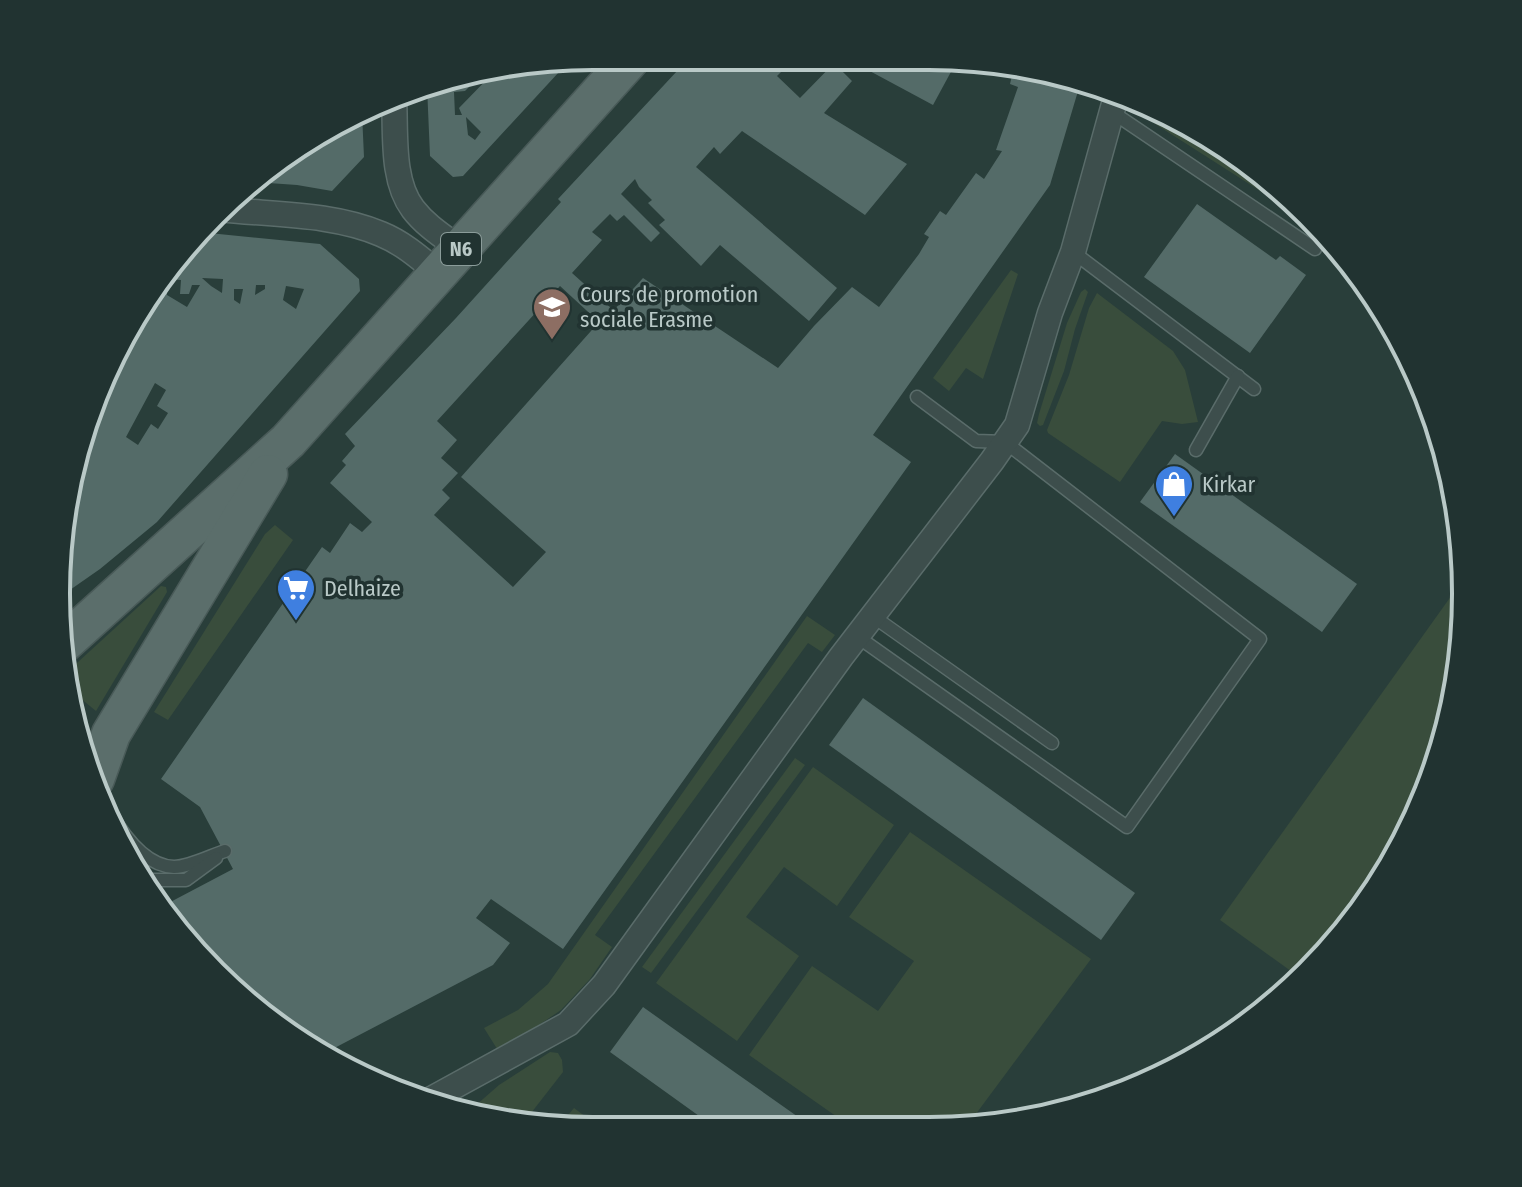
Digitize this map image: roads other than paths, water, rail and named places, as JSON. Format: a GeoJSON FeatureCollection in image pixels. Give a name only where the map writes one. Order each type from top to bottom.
{"type":"FeatureCollection","features":[{"type":"Feature","properties":{"kind":"main road","name":"N6"},"geometry":{"type":"LineString","coordinates":[[72,636],[288,441],[620,70]]}},
{"type":"Feature","properties":{"kind":"main road","name":"N6"},"geometry":{"type":"LineString","coordinates":[[100,766],[111,734],[288,441]]}},
{"type":"Feature","properties":{"kind":"street"},"geometry":{"type":"LineString","coordinates":[[441,1094],[568,1024],[604,985],[1017,425],[1050,313],[1073,252],[1113,104]]}},
{"type":"Feature","properties":{"kind":"street"},"geometry":{"type":"LineString","coordinates":[[395,109],[400,181],[411,207],[428,225],[449,261]]}},
{"type":"Feature","properties":{"kind":"street"},"geometry":{"type":"LineString","coordinates":[[236,211],[354,225],[449,261]]}},
{"type":"Feature","properties":{"kind":"lane"},"geometry":{"type":"LineString","coordinates":[[1121,107],[1315,249]]}},
{"type":"Feature","properties":{"kind":"lane"},"geometry":{"type":"LineString","coordinates":[[1073,252],[1254,389]]}},
{"type":"Feature","properties":{"kind":"lane"},"geometry":{"type":"LineString","coordinates":[[1196,450],[1238,376]]}},
{"type":"Feature","properties":{"kind":"lane"},"geometry":{"type":"LineString","coordinates":[[858,637],[1127,827],[1260,639],[1005,442],[976,441],[917,397]]}},
{"type":"Feature","properties":{"kind":"lane"},"geometry":{"type":"LineString","coordinates":[[874,617],[1052,743]]}},
{"type":"Feature","properties":{"kind":"lane"},"geometry":{"type":"LineString","coordinates":[[134,844],[149,859],[175,867],[225,851],[186,880],[156,880]]}},
{"type":"Feature","properties":{"kind":"place","name":"Cours de promotion sociale Erasme"},"geometry":{"type":"Point","coordinates":[552,341]}},
{"type":"Feature","properties":{"kind":"place","name":"Kirkar"},"geometry":{"type":"Point","coordinates":[1174,518]}},
{"type":"Feature","properties":{"kind":"place","name":"Delhaize"},"geometry":{"type":"Point","coordinates":[296,622]}}]}
